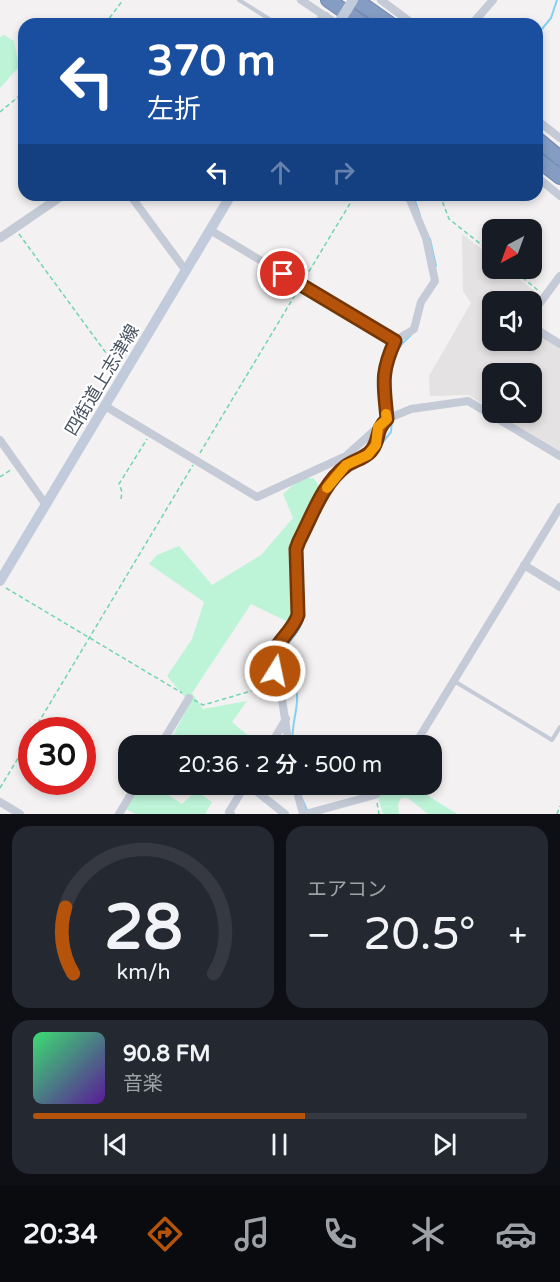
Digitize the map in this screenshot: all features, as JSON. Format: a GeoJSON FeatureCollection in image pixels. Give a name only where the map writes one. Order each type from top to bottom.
{"type":"FeatureCollection","features":[{"type":"Feature","properties":{"kind":"highway"},"geometry":{"type":"LineString","coordinates":[[328,0],[354,18]]}},
{"type":"Feature","properties":{"kind":"highway"},"geometry":{"type":"LineString","coordinates":[[355,0],[381,18]]}},
{"type":"Feature","properties":{"kind":"highway"},"geometry":{"type":"LineString","coordinates":[[543,145],[560,158]]}},
{"type":"Feature","properties":{"kind":"highway"},"geometry":{"type":"LineString","coordinates":[[543,164],[560,177]]}},
{"type":"Feature","properties":{"kind":"main road"},"geometry":{"type":"LineString","coordinates":[[342,18],[355,0]]}},
{"type":"Feature","properties":{"kind":"main road","name":"四街道上志津線"},"geometry":{"type":"LineString","coordinates":[[0,583],[227,201]]}},
{"type":"Feature","properties":{"kind":"street"},"geometry":{"type":"LineString","coordinates":[[301,0],[329,18]]}},
{"type":"Feature","properties":{"kind":"street"},"geometry":{"type":"LineString","coordinates":[[381,0],[405,18]]}},
{"type":"Feature","properties":{"kind":"street"},"geometry":{"type":"LineString","coordinates":[[477,18],[493,0]]}},
{"type":"Feature","properties":{"kind":"street"},"geometry":{"type":"LineString","coordinates":[[543,125],[560,138]]}},
{"type":"Feature","properties":{"kind":"street"},"geometry":{"type":"LineString","coordinates":[[543,182],[560,196]]}},
{"type":"Feature","properties":{"kind":"street"},"geometry":{"type":"LineString","coordinates":[[0,238],[54,201]]}},
{"type":"Feature","properties":{"kind":"street"},"geometry":{"type":"LineString","coordinates":[[134,201],[186,271]]}},
{"type":"Feature","properties":{"kind":"street"},"geometry":{"type":"LineString","coordinates":[[391,417],[383,376],[385,364],[395,341],[414,329],[421,302],[435,281],[426,238],[411,201]]}},
{"type":"Feature","properties":{"kind":"street"},"geometry":{"type":"LineString","coordinates":[[210,230],[395,341]]}},
{"type":"Feature","properties":{"kind":"street"},"geometry":{"type":"LineString","coordinates":[[542,300],[560,276]]}},
{"type":"Feature","properties":{"kind":"street"},"geometry":{"type":"LineString","coordinates":[[542,333],[560,344]]}},
{"type":"Feature","properties":{"kind":"street"},"geometry":{"type":"LineString","coordinates":[[105,406],[257,497],[346,456],[391,417],[411,408],[468,401],[560,456]]}},
{"type":"Feature","properties":{"kind":"street"},"geometry":{"type":"LineString","coordinates":[[288,735],[272,658],[274,651],[295,623],[298,615],[296,549],[328,485],[346,465],[368,455],[376,445],[378,427]]}},
{"type":"Feature","properties":{"kind":"street"},"geometry":{"type":"LineString","coordinates":[[0,440],[46,505]]}},
{"type":"Feature","properties":{"kind":"street"},"geometry":{"type":"LineString","coordinates":[[421,735],[560,507]]}},
{"type":"Feature","properties":{"kind":"street"},"geometry":{"type":"LineString","coordinates":[[524,565],[560,587]]}},
{"type":"Feature","properties":{"kind":"street"},"geometry":{"type":"LineString","coordinates":[[167,735],[189,698]]}},
{"type":"Feature","properties":{"kind":"street"},"geometry":{"type":"LineString","coordinates":[[277,735],[286,719]]}},
{"type":"Feature","properties":{"kind":"street"},"geometry":{"type":"LineString","coordinates":[[119,814],[130,795]]}},
{"type":"Feature","properties":{"kind":"street"},"geometry":{"type":"LineString","coordinates":[[231,814],[229,812],[239,795]]}},
{"type":"Feature","properties":{"kind":"street"},"geometry":{"type":"LineString","coordinates":[[260,795],[285,814]]}},
{"type":"Feature","properties":{"kind":"street"},"geometry":{"type":"LineString","coordinates":[[300,795],[307,813],[375,795]]}},
{"type":"Feature","properties":{"kind":"street"},"geometry":{"type":"LineString","coordinates":[[0,802],[20,814]]}},
{"type":"Feature","properties":{"kind":"lane"},"geometry":{"type":"LineString","coordinates":[[239,0],[268,18]]}},
{"type":"Feature","properties":{"kind":"lane"},"geometry":{"type":"LineString","coordinates":[[453,681],[552,740],[560,727]]}},
{"type":"Feature","properties":{"kind":"path"},"geometry":{"type":"LineString","coordinates":[[110,18],[123,0]]}},
{"type":"Feature","properties":{"kind":"path"},"geometry":{"type":"LineString","coordinates":[[0,112],[18,97]]}},
{"type":"Feature","properties":{"kind":"path"},"geometry":{"type":"LineString","coordinates":[[442,201],[449,219],[482,245]]}},
{"type":"Feature","properties":{"kind":"path"},"geometry":{"type":"LineString","coordinates":[[15,228],[123,376]]}},
{"type":"Feature","properties":{"kind":"path"},"geometry":{"type":"LineString","coordinates":[[524,279],[545,296]]}},
{"type":"Feature","properties":{"kind":"path"},"geometry":{"type":"LineString","coordinates":[[121,499],[122,492],[119,483],[151,434]]}},
{"type":"Feature","properties":{"kind":"path"},"geometry":{"type":"LineString","coordinates":[[0,477],[18,465]]}},
{"type":"Feature","properties":{"kind":"path"},"geometry":{"type":"LineString","coordinates":[[0,583],[203,705],[278,684]]}},
{"type":"Feature","properties":{"kind":"path"},"geometry":{"type":"LineString","coordinates":[[0,788],[18,758]]}},
{"type":"Feature","properties":{"kind":"path"},"geometry":{"type":"LineString","coordinates":[[375,795],[379,814]]}},
{"type":"Feature","properties":{"kind":"path"},"geometry":{"type":"LineString","coordinates":[[557,814],[560,806]]}},
{"type":"Feature","properties":{"kind":"shaded area"},"geometry":{"type":"Polygon","coordinates":[[[462,234],[482,249],[482,279],[519,279],[535,291],[482,291],[482,351],[542,351],[542,337],[560,348],[560,451],[514,423],[542,423],[542,363],[482,363],[482,403],[469,395],[430,396],[429,376],[471,303],[463,291],[462,234]]]}},
{"type":"Feature","properties":{"kind":"green space"},"geometry":{"type":"Polygon","coordinates":[[[4,35],[14,41],[18,68],[0,88],[0,37],[4,35]]]}},
{"type":"Feature","properties":{"kind":"green space"},"geometry":{"type":"Polygon","coordinates":[[[305,478],[313,478],[322,489],[292,546],[297,593],[290,623],[251,604],[192,693],[203,709],[247,701],[232,722],[247,735],[173,735],[190,703],[167,676],[192,639],[204,602],[149,564],[157,555],[179,546],[212,585],[261,555],[293,518],[283,494],[295,483],[305,478]]]}},
{"type":"Feature","properties":{"kind":"green space"},"geometry":{"type":"Polygon","coordinates":[[[133,795],[168,795],[182,804],[192,795],[202,795],[212,802],[205,814],[135,814],[124,808],[133,795]]]}},
{"type":"Feature","properties":{"kind":"green space"},"geometry":{"type":"Polygon","coordinates":[[[376,795],[427,795],[457,814],[428,814],[408,798],[401,798],[398,804],[399,814],[383,814],[376,795]]]}},
{"type":"Feature","properties":{"kind":"waterway"},"geometry":{"type":"LineString","coordinates":[[543,28],[551,18],[557,0]]}},
{"type":"Feature","properties":{"kind":"waterway"},"geometry":{"type":"LineString","coordinates":[[415,201],[420,215]]}},
{"type":"Feature","properties":{"kind":"waterway"},"geometry":{"type":"LineString","coordinates":[[430,239],[436,266]]}},
{"type":"Feature","properties":{"kind":"waterway"},"geometry":{"type":"LineString","coordinates":[[389,403],[389,374],[393,358],[411,335]]}},
{"type":"Feature","properties":{"kind":"waterway"},"geometry":{"type":"LineString","coordinates":[[378,448],[391,432],[392,419]]}},
{"type":"Feature","properties":{"kind":"waterway"},"geometry":{"type":"LineString","coordinates":[[332,486],[354,465]]}},
{"type":"Feature","properties":{"kind":"waterway"},"geometry":{"type":"LineString","coordinates":[[292,735],[297,704],[296,688],[279,661],[283,650],[302,622],[304,601],[301,552],[313,522]]}},
{"type":"Feature","properties":{"kind":"waterway"},"geometry":{"type":"LineString","coordinates":[[302,799],[307,810]]}},
{"type":"Feature","properties":{"kind":"slow traffic"},"geometry":{"type":"LineString","coordinates":[[327,488],[346,465],[368,455],[376,445],[378,427],[387,419],[386,414]]}},
{"type":"Feature","properties":{"kind":"route"},"geometry":{"type":"LineString","coordinates":[[275,671],[272,658],[274,651],[295,623],[298,615],[296,549],[328,485],[346,465],[368,455],[376,445],[378,427],[387,419],[383,376],[385,364],[395,341],[283,274]]}}]}
